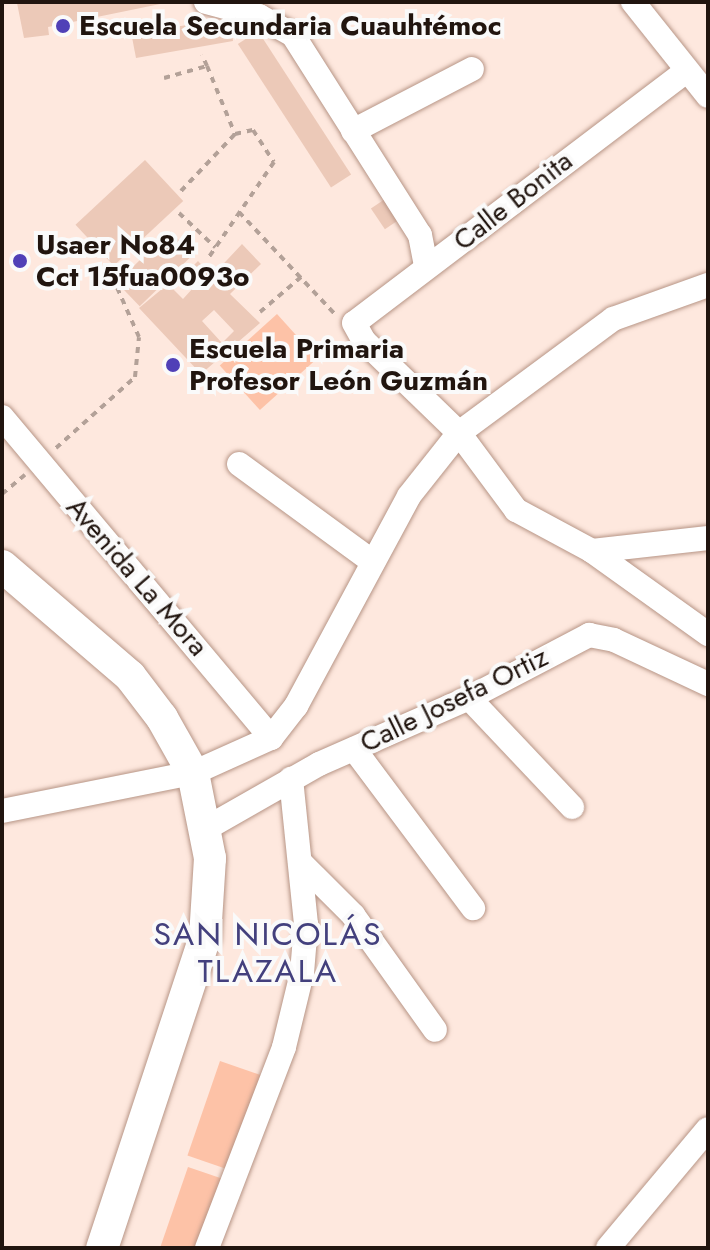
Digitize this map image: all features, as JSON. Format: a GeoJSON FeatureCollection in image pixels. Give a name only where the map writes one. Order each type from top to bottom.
{"type":"FeatureCollection","features":[{"type":"Feature","properties":{"kind":"main road"},"geometry":{"type":"LineString","coordinates":[[2,566],[130,676],[193,773],[205,829],[210,881],[205,937],[102,1248]]}},
{"type":"Feature","properties":{"kind":"street"},"geometry":{"type":"LineString","coordinates":[[206,2],[259,16],[293,35],[420,235],[426,267]]}},
{"type":"Feature","properties":{"kind":"street"},"geometry":{"type":"LineString","coordinates":[[633,2],[685,72],[708,96]]}},
{"type":"Feature","properties":{"kind":"street"},"geometry":{"type":"LineString","coordinates":[[353,131],[472,69]]}},
{"type":"Feature","properties":{"kind":"street","name":"Calle Bonita"},"geometry":{"type":"LineString","coordinates":[[459,433],[359,336],[354,323],[360,315],[685,72]]}},
{"type":"Feature","properties":{"kind":"street"},"geometry":{"type":"LineString","coordinates":[[2,811],[193,773],[271,738],[296,706],[409,496],[459,433],[613,319],[708,285]]}},
{"type":"Feature","properties":{"kind":"street","name":"Avenida La Mora"},"geometry":{"type":"LineString","coordinates":[[2,417],[37,464],[165,605],[271,738]]}},
{"type":"Feature","properties":{"kind":"street"},"geometry":{"type":"LineString","coordinates":[[459,433],[516,510],[592,551],[708,634]]}},
{"type":"Feature","properties":{"kind":"street"},"geometry":{"type":"LineString","coordinates":[[239,464],[373,562]]}},
{"type":"Feature","properties":{"kind":"street"},"geometry":{"type":"LineString","coordinates":[[592,551],[708,538]]}},
{"type":"Feature","properties":{"kind":"street","name":"Calle Josefa Ortiz"},"geometry":{"type":"LineString","coordinates":[[205,829],[291,779],[469,698],[589,635],[705,677]]}},
{"type":"Feature","properties":{"kind":"street"},"geometry":{"type":"LineString","coordinates":[[469,698],[572,807]]}},
{"type":"Feature","properties":{"kind":"street"},"geometry":{"type":"LineString","coordinates":[[354,749],[473,908]]}},
{"type":"Feature","properties":{"kind":"street"},"geometry":{"type":"LineString","coordinates":[[207,1248],[284,1047],[302,973],[301,863],[291,779]]}},
{"type":"Feature","properties":{"kind":"street"},"geometry":{"type":"LineString","coordinates":[[301,863],[353,915],[435,1030]]}},
{"type":"Feature","properties":{"kind":"street"},"geometry":{"type":"LineString","coordinates":[[608,1248],[708,1129]]}},
{"type":"Feature","properties":{"kind":"path"},"geometry":{"type":"LineString","coordinates":[[202,55],[235,134]]}},
{"type":"Feature","properties":{"kind":"path"},"geometry":{"type":"LineString","coordinates":[[164,78],[207,66]]}},
{"type":"Feature","properties":{"kind":"path"},"geometry":{"type":"LineString","coordinates":[[181,191],[235,134],[253,130],[274,162],[207,260]]}},
{"type":"Feature","properties":{"kind":"path"},"geometry":{"type":"LineString","coordinates":[[239,212],[334,313]]}},
{"type":"Feature","properties":{"kind":"path"},"geometry":{"type":"LineString","coordinates":[[179,213],[215,247]]}},
{"type":"Feature","properties":{"kind":"path"},"geometry":{"type":"LineString","coordinates":[[65,441],[135,377],[139,337],[106,263]]}},
{"type":"Feature","properties":{"kind":"path"},"geometry":{"type":"LineString","coordinates":[[260,312],[301,277]]}},
{"type":"Feature","properties":{"kind":"path"},"geometry":{"type":"LineString","coordinates":[[2,494],[37,464]]}},
{"type":"Feature","properties":{"kind":"shaded area"},"geometry":{"type":"Polygon","coordinates":[[[277,314],[317,359],[260,410],[220,366],[277,314]]]}},
{"type":"Feature","properties":{"kind":"shaded area"},"geometry":{"type":"Polygon","coordinates":[[[220,1061],[266,1077],[234,1172],[187,1156],[220,1061]]]}},
{"type":"Feature","properties":{"kind":"shaded area"},"geometry":{"type":"Polygon","coordinates":[[[188,1167],[232,1182],[207,1248],[160,1248],[188,1167]]]}},
{"type":"Feature","properties":{"kind":"building"},"geometry":{"type":"Polygon","coordinates":[[[170,2],[48,27],[49,35],[24,38],[17,3],[170,2]]]}},
{"type":"Feature","properties":{"kind":"building"},"geometry":{"type":"Polygon","coordinates":[[[230,20],[233,41],[136,58],[131,32],[230,20]]]}},
{"type":"Feature","properties":{"kind":"building"},"geometry":{"type":"Polygon","coordinates":[[[258,31],[351,174],[331,187],[238,44],[258,31]]]}},
{"type":"Feature","properties":{"kind":"building"},"geometry":{"type":"Polygon","coordinates":[[[145,160],[183,201],[114,266],[76,225],[145,160]]]}},
{"type":"Feature","properties":{"kind":"building"},"geometry":{"type":"Polygon","coordinates":[[[385,199],[399,220],[385,229],[371,209],[385,199]]]}},
{"type":"Feature","properties":{"kind":"building"},"geometry":{"type":"Polygon","coordinates":[[[170,231],[193,255],[140,306],[117,282],[170,231]]]}},
{"type":"Feature","properties":{"kind":"building"},"geometry":{"type":"Polygon","coordinates":[[[242,244],[261,264],[230,294],[260,323],[201,374],[139,308],[168,284],[183,299],[193,288],[182,277],[198,261],[212,276],[242,244]],[[214,310],[202,321],[222,343],[234,331],[214,310]]]}},
{"type":"Feature","properties":{"kind":"place","name":"Escuela Secundaria Cuauhtémoc"},"geometry":{"type":"Point","coordinates":[63,26]}},
{"type":"Feature","properties":{"kind":"place","name":"Usaer No84 Cct 15fua0093o"},"geometry":{"type":"Point","coordinates":[20,261]}},
{"type":"Feature","properties":{"kind":"place","name":"Escuela Primaria Profesor León Guzmán"},"geometry":{"type":"Point","coordinates":[173,365]}},
{"type":"Feature","properties":{"kind":"district","name":"SAN NICOLÁS TLAZALA"},"geometry":{"type":"Point","coordinates":[268,954]}}]}
